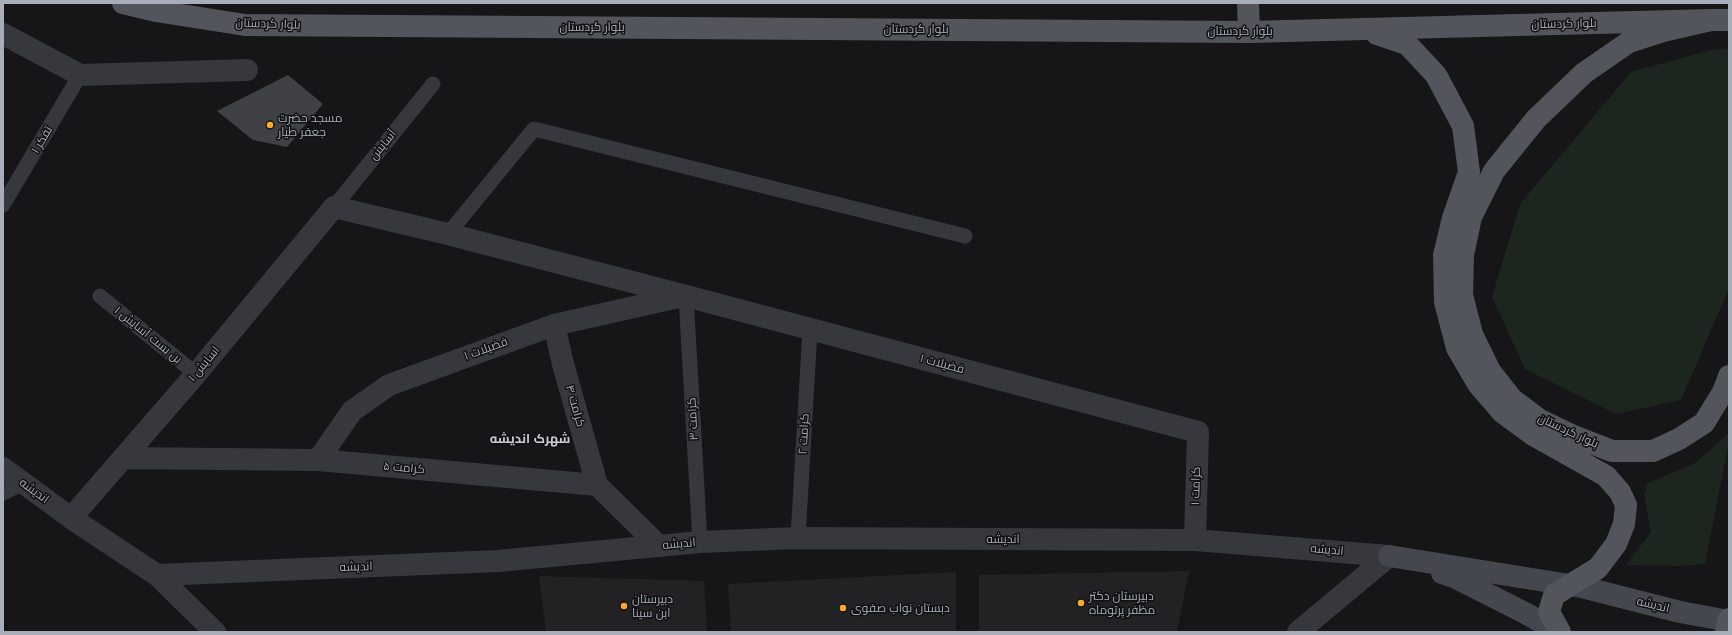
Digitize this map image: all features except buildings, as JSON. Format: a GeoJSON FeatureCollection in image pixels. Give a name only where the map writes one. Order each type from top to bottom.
{"type":"FeatureCollection","features":[{"type":"Feature","properties":{"kind":"main road","name":"بلوار کردستان"},"geometry":{"type":"LineString","coordinates":[[123,3],[156,11],[246,25],[1249,32],[1720,20]]}},
{"type":"Feature","properties":{"kind":"main road"},"geometry":{"type":"LineString","coordinates":[[1248,3],[1249,32]]}},
{"type":"Feature","properties":{"kind":"main road","name":"بلوار کردستان"},"geometry":{"type":"LineString","coordinates":[[1720,20],[1663,31],[1629,42],[1584,73],[1536,119],[1494,171],[1471,217],[1463,255],[1462,295],[1472,334],[1490,371],[1512,399],[1540,420],[1571,435],[1612,451],[1653,451],[1679,439],[1704,423],[1723,392],[1729,376]]}},
{"type":"Feature","properties":{"kind":"main road"},"geometry":{"type":"LineString","coordinates":[[1365,29],[1407,44],[1436,75],[1463,126],[1469,172],[1453,218],[1444,255],[1445,302],[1457,348],[1478,384],[1502,413],[1533,435],[1606,476],[1620,492],[1626,505],[1624,524],[1616,544],[1598,568],[1554,595],[1549,612],[1559,632]]}},
{"type":"Feature","properties":{"kind":"main road","name":"اندیشه"},"geometry":{"type":"LineString","coordinates":[[1389,556],[1569,585],[1680,612],[1729,620]]}},
{"type":"Feature","properties":{"kind":"main road","name":"اندیشه"},"geometry":{"type":"LineString","coordinates":[[1389,556],[1454,577],[1528,614],[1559,632]]}},
{"type":"Feature","properties":{"kind":"main road"},"geometry":{"type":"LineString","coordinates":[[1726,632],[1729,620]]}},
{"type":"Feature","properties":{"kind":"street"},"geometry":{"type":"LineString","coordinates":[[3,34],[80,75],[247,70]]}},
{"type":"Feature","properties":{"kind":"street","name":"فضیلات ۱"},"geometry":{"type":"LineString","coordinates":[[334,207],[448,234],[1198,432]]}},
{"type":"Feature","properties":{"kind":"street","name":"اسایش ۱"},"geometry":{"type":"LineString","coordinates":[[71,518],[196,374],[334,207]]}},
{"type":"Feature","properties":{"kind":"street","name":"فضیلات ۱"},"geometry":{"type":"LineString","coordinates":[[318,460],[352,411],[389,385],[554,325],[686,296]]}},
{"type":"Feature","properties":{"kind":"street","name":"کرامت ۴"},"geometry":{"type":"LineString","coordinates":[[554,325],[597,485]]}},
{"type":"Feature","properties":{"kind":"street","name":"کرامت ۱"},"geometry":{"type":"LineString","coordinates":[[1195,540],[1198,432]]}},
{"type":"Feature","properties":{"kind":"street","name":"کرامت ۵"},"geometry":{"type":"LineString","coordinates":[[123,458],[318,460],[597,485]]}},
{"type":"Feature","properties":{"kind":"street","name":"اندیشه"},"geometry":{"type":"LineString","coordinates":[[3,468],[71,518],[157,575],[498,561],[700,542],[798,538],[1195,540],[1389,556]]}},
{"type":"Feature","properties":{"kind":"street"},"geometry":{"type":"LineString","coordinates":[[597,485],[659,546]]}},
{"type":"Feature","properties":{"kind":"street"},"geometry":{"type":"LineString","coordinates":[[1298,632],[1389,556]]}},
{"type":"Feature","properties":{"kind":"street"},"geometry":{"type":"LineString","coordinates":[[157,575],[215,632]]}},
{"type":"Feature","properties":{"kind":"lane","name":"تفکر ۱"},"geometry":{"type":"LineString","coordinates":[[3,205],[80,75]]}},
{"type":"Feature","properties":{"kind":"lane","name":"آسایش"},"geometry":{"type":"LineString","coordinates":[[334,207],[433,84]]}},
{"type":"Feature","properties":{"kind":"lane"},"geometry":{"type":"LineString","coordinates":[[448,234],[534,129],[965,236]]}},
{"type":"Feature","properties":{"kind":"lane","name":"بن بست آسایش ۱"},"geometry":{"type":"LineString","coordinates":[[100,296],[196,374]]}},
{"type":"Feature","properties":{"kind":"lane","name":"کرامت ۳"},"geometry":{"type":"LineString","coordinates":[[686,296],[700,542]]}},
{"type":"Feature","properties":{"kind":"lane","name":"کرامت ۲"},"geometry":{"type":"LineString","coordinates":[[798,538],[810,330]]}},
{"type":"Feature","properties":{"kind":"lane"},"geometry":{"type":"LineString","coordinates":[[3,493],[23,483]]}},
{"type":"Feature","properties":{"kind":"shaded area"},"geometry":{"type":"Polygon","coordinates":[[[1729,48],[1729,288],[1681,400],[1616,414],[1525,369],[1492,297],[1520,204],[1631,72],[1711,50],[1729,48]]]}},
{"type":"Feature","properties":{"kind":"shaded area"},"geometry":{"type":"Polygon","coordinates":[[[1729,433],[1729,441],[1705,564],[1677,566],[1626,565],[1651,532],[1644,495],[1648,483],[1695,463],[1729,433]]]}},
{"type":"Feature","properties":{"kind":"shaded area","name":"دبیرستان دکتر مظفر پرتوماه"},"geometry":{"type":"Polygon","coordinates":[[[1189,571],[1177,632],[979,632],[979,575],[1189,571]]]}},
{"type":"Feature","properties":{"kind":"shaded area","name":"دبستان نواب صفوی"},"geometry":{"type":"Polygon","coordinates":[[[956,572],[956,632],[731,632],[728,584],[956,572]]]}},
{"type":"Feature","properties":{"kind":"shaded area","name":"دبیرستان ابن سینا"},"geometry":{"type":"Polygon","coordinates":[[[539,576],[704,581],[707,632],[546,632],[539,576]]]}},
{"type":"Feature","properties":{"kind":"place","name":"مسجد حضرت جعفر طیار"},"geometry":{"type":"Point","coordinates":[270,125]}},
{"type":"Feature","properties":{"kind":"place","name":"دبیرستان دکتر مظفر پرتوماه"},"geometry":{"type":"Point","coordinates":[1081,603]}},
{"type":"Feature","properties":{"kind":"place","name":"دبیرستان ابن سینا"},"geometry":{"type":"Point","coordinates":[624,606]}},
{"type":"Feature","properties":{"kind":"place","name":"دبستان نواب صفوی"},"geometry":{"type":"Point","coordinates":[843,608]}},
{"type":"Feature","properties":{"kind":"district","name":"شهرک اندیشه"},"geometry":{"type":"Point","coordinates":[530,439]}}]}
